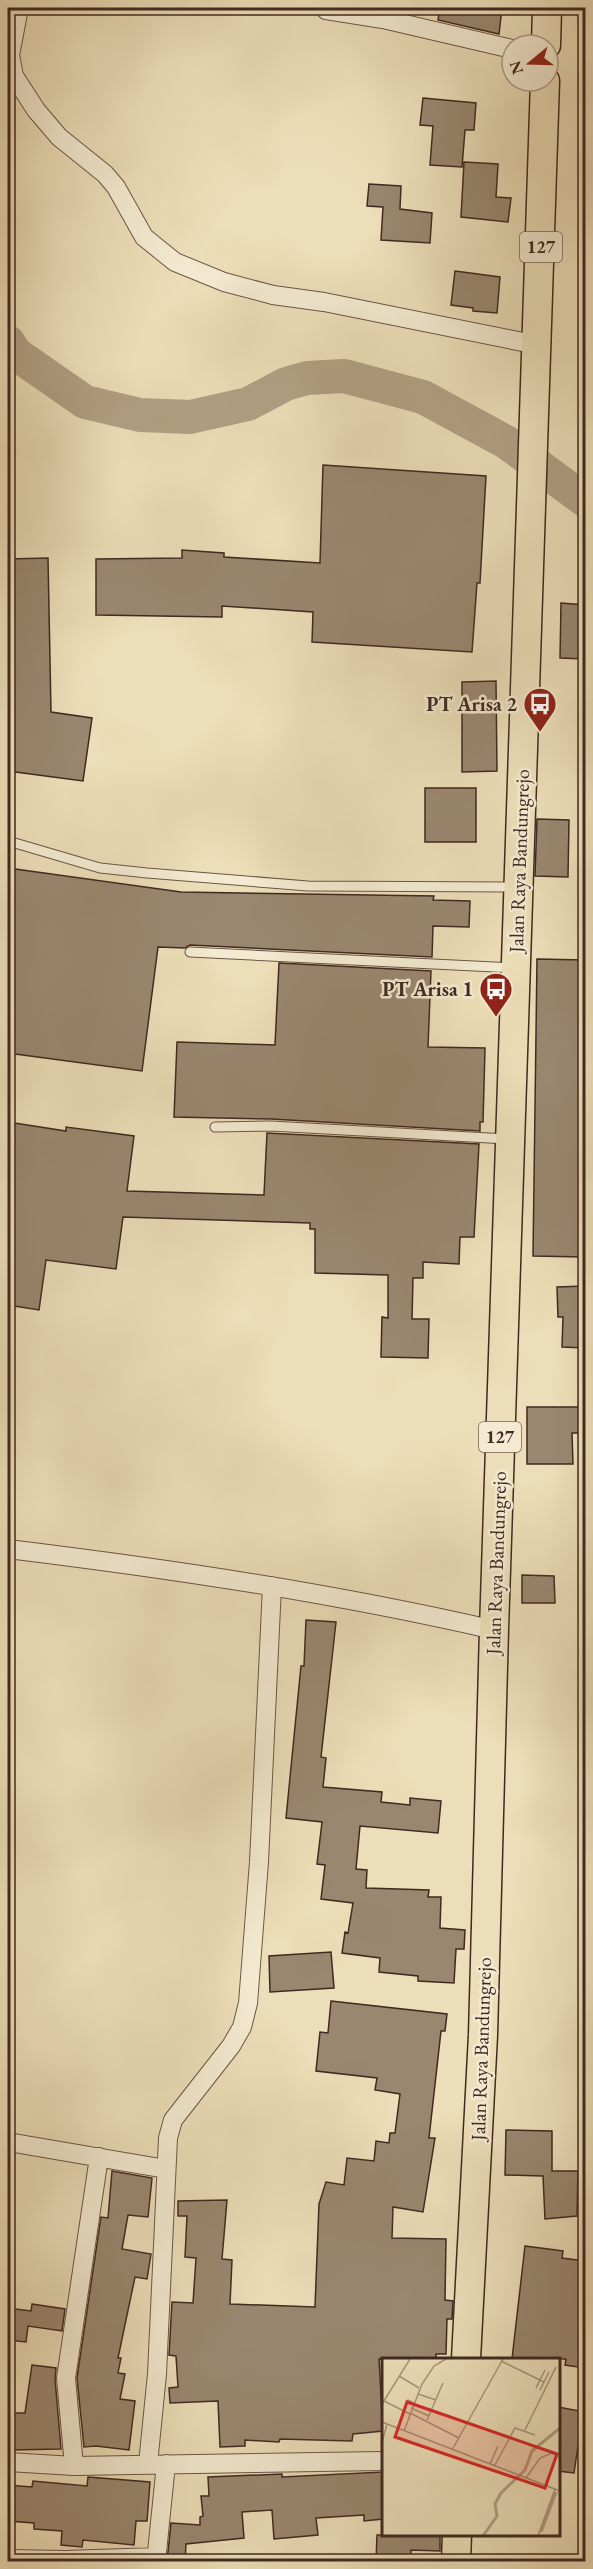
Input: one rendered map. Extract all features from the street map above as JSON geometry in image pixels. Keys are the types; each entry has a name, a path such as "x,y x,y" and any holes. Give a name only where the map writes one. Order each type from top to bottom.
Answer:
{"main road":[{"path":"546,33 547,8"},
{"name":"127","path":"538,345 545,93"},
{"name":"Jalan Raya Bandungrejo","path":"466,2358 483,2023 509,1139 538,345"},
{"path":"456,2562 458,2536"}],"street":[{"path":"19,8 10,56 14,76 36,110 59,137 105,174 116,188 144,237 175,262 224,282 273,295 324,302 538,345"},
{"path":"326,10 383,19 500,46"},
{"path":"8,1550 170,1570 272,1586 398,1608 494,1630"},
{"path":"8,2559 156,2559 158,2352 168,2138 173,2120 231,2046 242,2027 248,2002 259,1862 272,1586"},
{"path":"8,2142 166,2169"},
{"path":"74,2466 66,2378 99,2157"},
{"path":"8,2462 74,2466 382,2460"}],"lane":[{"path":"8,841 100,868 159,874 308,886 518,887"},
{"path":"190,952 515,968"},
{"path":"215,1127 271,1126 355,1132 478,1135 509,1139"}],"building":[{"path":"440,8 502,8 499,34 438,20"},
{"path":"423,98 476,103 474,130 465,130 462,167 430,165 433,126 420,125"},
{"path":"464,162 498,164 496,197 511,198 508,222 461,217"},
{"path":"369,184 401,186 400,209 432,213 430,243 381,240 383,207 367,206"},
{"path":"455,271 500,277 497,313 473,311 473,308 451,305"},
{"path":"323,465 486,476 480,583 477,583 472,652 312,642 313,612 222,606 222,617 96,615 96,559 182,558 182,550 224,553 224,557 320,563"},
{"path":"48,558 51,712 92,718 83,781 8,771 8,706 10,707 8,559"},
{"path":"561,603 585,605 585,659 560,658"},
{"path":"496,681 497,771 462,772 462,682"},
{"path":"425,788 476,788 476,842 425,842"},
{"path":"537,819 569,820 568,877 535,876"},
{"path":"8,868 181,892 434,896 433,900 470,901 469,927 433,926 432,957 190,945 185,948 158,947 142,1071 8,1053"},
{"path":"537,959 585,960 585,1257 533,1256"},
{"path":"279,963 431,971 428,1047 485,1048 483,1122 480,1122 480,1131 271,1119 174,1117 177,1042 275,1045"},
{"path":"8,1122 66,1131 66,1127 134,1136 127,1191 264,1195 267,1133 479,1144 474,1237 460,1237 459,1264 423,1262 423,1278 413,1278 412,1319 429,1319 428,1358 381,1357 382,1317 388,1318 388,1275 315,1273 315,1229 310,1229 310,1223 123,1217 116,1269 46,1260 39,1310 8,1305"},
{"path":"585,1286 585,1348 562,1347 563,1317 558,1317 557,1287"},
{"path":"527,1407 585,1407 585,1433 572,1433 573,1464 527,1464"},
{"path":"522,1575 554,1576 555,1603 522,1603"},
{"path":"306,1620 336,1622 321,1757 326,1758 323,1787 382,1792 381,1802 410,1805 410,1798 441,1801 438,1833 360,1826 356,1869 367,1870 366,1888 429,1890 428,1897 441,1897 440,1928 465,1930 464,1949 456,1949 454,1983 418,1981 418,1976 379,1972 380,1958 342,1953 353,1903 321,1899 325,1865 317,1864 322,1822 286,1818 301,1666 304,1666"},
{"path":"331,1952 334,1988 270,1992 269,1956"},
{"path":"331,2001 447,2014 445,2031 441,2031 429,2138 435,2138 423,2212 393,2207 392,2238 446,2239 445,2300 453,2301 452,2319 447,2319 446,2354 436,2354 436,2358 379,2359 382,2431 353,2434 352,2441 245,2440 245,2446 220,2447 218,2401 170,2403 169,2388 178,2387 176,2356 169,2355 172,2302 193,2303 196,2258 185,2257 187,2216 178,2216 178,2201 227,2200 222,2259 232,2260 230,2304 315,2307 319,2204 326,2182 344,2185 347,2158 374,2161 376,2141 389,2143 390,2133 395,2133 400,2094 375,2090 377,2078 316,2071 320,2032 328,2033"},
{"path":"506,2130 552,2131 552,2171 578,2171 577,2216 545,2219 543,2176 505,2175"},
{"path":"112,2171 152,2178 148,2217 128,2215 122,2249 151,2254 147,2279 135,2277 118,2358 121,2358 118,2373 125,2374 120,2399 135,2401 129,2450 84,2447 77,2378 101,2217 108,2218"},
{"path":"525,2246 563,2251 562,2258 585,2261 585,2368 565,2365 566,2359 560,2358 512,2358"},
{"path":"32,2304 65,2309 62,2331 28,2326 26,2342 8,2340 8,2308 31,2311"},
{"path":"32,2365 56,2368 61,2449 8,2450 8,2413 25,2413"},
{"path":"560,2407 585,2412 585,2447 578,2446 574,2473 560,2471"},
{"path":"382,2472 382,2519 364,2521 364,2515 316,2518 318,2535 274,2539 272,2510 242,2512 244,2538 186,2544 185,2562 167,2562 171,2523 200,2525 200,2517 203,2516 201,2496 209,2496 208,2477 282,2474 282,2477"},
{"path":"88,2477 150,2482 147,2521 136,2521 134,2545 83,2540 82,2547 61,2545 62,2531 34,2529 34,2523 8,2521 8,2485 32,2487 33,2481 87,2486"},
{"path":"377,2535 440,2536 440,2551 411,2550 411,2562 376,2562"}],"waterway":[{"path":"8,342 16,354 85,402 140,415 190,417 248,404 286,384 307,378 344,376 423,397 506,442 586,501"}],"place":[{"name":"PT Arisa 2","path":"540,733"},
{"name":"PT Arisa 1","path":"496,1018"}]}
